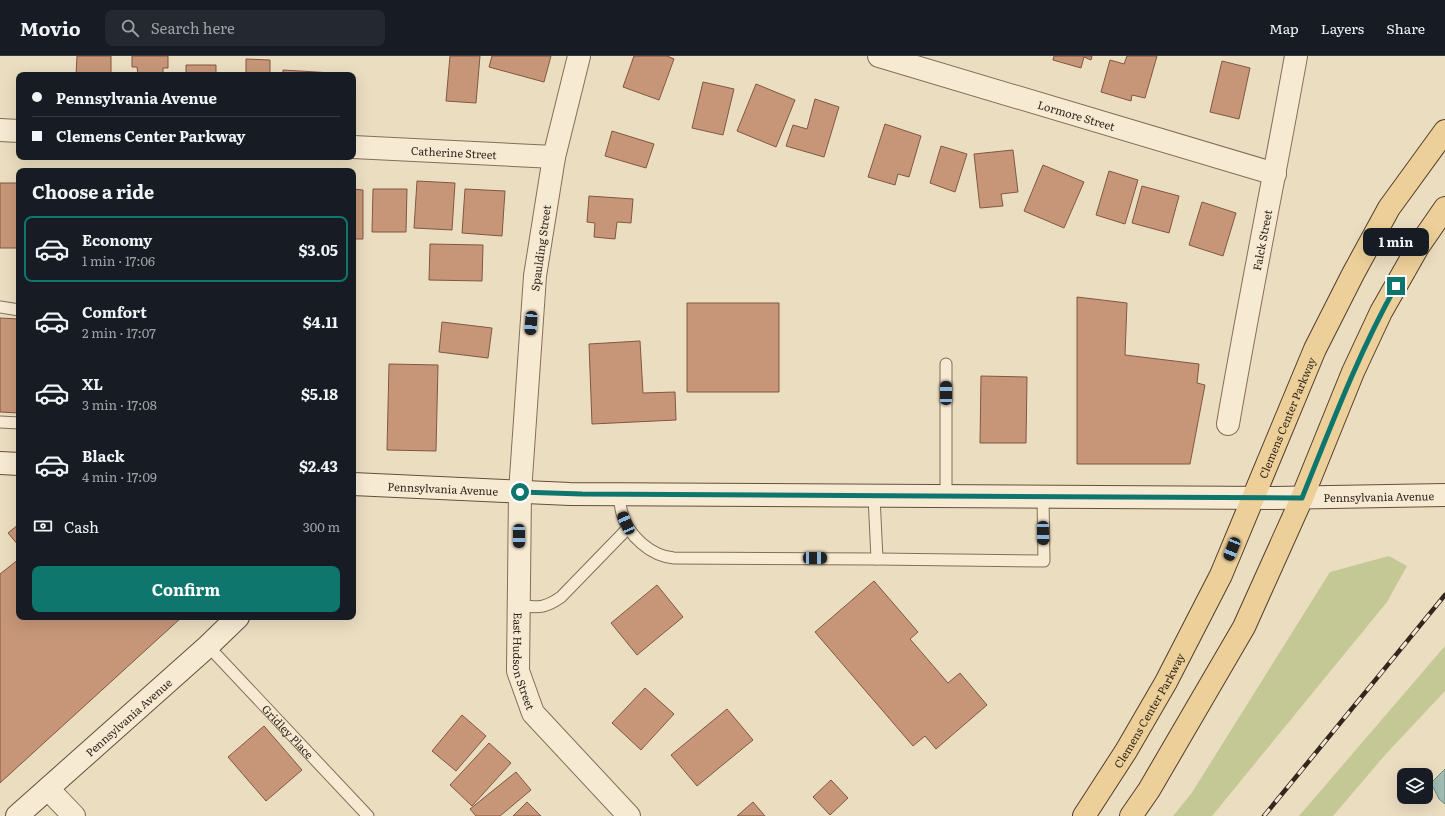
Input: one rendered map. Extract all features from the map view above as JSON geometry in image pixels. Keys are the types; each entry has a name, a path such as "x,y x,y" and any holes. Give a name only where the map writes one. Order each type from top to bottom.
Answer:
{"main road":[{"name":"Clemens Center Parkway","path":"1084,816 1126,751 1166,682 1221,575 1315,349 1353,274 1389,208 1445,131"},
{"path":"1131,816 1149,790 1244,627 1302,498 1353,372 1381,312 1418,247 1445,208"}],"street":[{"name":"Spaulding Street","path":"520,492 535,276 554,157 579,56"},
{"name":"Lormore Street","path":"879,56 1275,174"},
{"name":"Falck Street","path":"1228,424 1296,56"},
{"path":"0,130 16,131"},
{"name":"Catherine Street","path":"356,147 554,157"},
{"path":"0,463 16,464"},
{"name":"Pennsylvania Avenue","path":"356,484 520,492 619,494 1252,498 1445,495"},
{"name":"East Hudson Street","path":"520,492 518,671 533,713 629,816"},
{"name":"Pennsylvania Avenue","path":"17,816 208,646 235,620"},
{"path":"48,789 74,816"}],"lane":[{"path":"0,307 16,310"},
{"path":"946,364 946,496"},
{"path":"0,422 16,423"},
{"path":"619,494 622,513 628,528 645,545 665,557 1044,561 1043,497"},
{"path":"874,496 877,559"},
{"path":"519,606 538,607 550,605 571,587 628,528"},
{"name":"Gridley Place","path":"208,646 368,816"}],"green space":[{"path":"1389,556 1407,566 1387,602 1212,816 1173,816 1191,794 1330,572"},
{"path":"1445,646 1445,691 1385,755 1333,816 1299,816"}],"water":[{"path":"1445,769 1445,804 1439,799 1433,787 1433,781"}],"building":[{"path":"77,56 111,56 111,72 76,72"},
{"path":"132,56 168,56 168,68 163,68 163,72 138,72 137,67 132,67"},
{"path":"450,56 480,56 476,103 446,101"},
{"path":"492,56 551,56 544,82 489,67"},
{"path":"634,56 667,56 674,59 659,100 623,87"},
{"path":"1054,56 1092,56 1091,60 1084,57 1081,68 1053,60"},
{"path":"1127,56 1157,56 1145,98 1132,95 1131,101 1101,92 1110,60 1124,64"},
{"path":"246,59 270,60 270,72 246,72"},
{"path":"1222,61 1250,68 1239,119 1210,112"},
{"path":"186,65 216,65 216,72 186,72"},
{"path":"283,70 316,72 283,72"},
{"path":"703,82 734,89 723,135 692,128"},
{"path":"756,84 795,100 776,147 737,131"},
{"path":"815,99 839,107 824,157 786,146 793,125 807,129"},
{"path":"885,124 921,136 909,177 898,174 895,185 868,177"},
{"path":"612,131 654,144 646,168 605,156"},
{"path":"941,146 967,154 955,192 930,183"},
{"path":"1013,150 1018,192 1001,194 1003,206 980,208 974,154"},
{"path":"1043,165 1084,182 1064,228 1024,211"},
{"path":"1109,171 1138,180 1125,224 1096,215"},
{"path":"417,181 455,183 452,230 414,228"},
{"path":"0,183 16,183 16,248 0,248"},
{"path":"1142,186 1179,196 1169,233 1132,223"},
{"path":"356,189 363,190 363,239 356,239"},
{"path":"373,189 407,189 406,232 372,232"},
{"path":"465,189 505,191 502,236 462,233"},
{"path":"589,196 633,199 631,223 617,222 615,239 594,237 595,223 587,222"},
{"path":"1202,202 1236,213 1223,256 1189,245"},
{"path":"430,244 483,245 482,281 429,280"},
{"path":"1077,297 1127,303 1125,355 1199,364 1197,383 1205,385 1190,464 1077,464"},
{"path":"687,303 779,303 779,392 687,392"},
{"path":"0,318 16,319 16,413 0,412"},
{"path":"442,322 492,328 488,358 439,352"},
{"path":"640,341 643,393 675,392 676,420 592,424 589,344"},
{"path":"389,364 438,365 436,451 387,450"},
{"path":"981,376 1027,377 1026,443 980,443"},
{"path":"16,526 16,542 8,533"},
{"path":"16,561 16,620 179,620 0,783 0,574"},
{"path":"874,581 918,632 910,639 948,683 960,673 987,705 936,749 925,736 913,746 815,632"},
{"path":"657,585 683,617 637,655 611,623"},
{"path":"645,688 674,714 641,750 612,723"},
{"path":"727,709 753,740 697,786 671,755"},
{"path":"462,715 486,736 456,771 432,751"},
{"path":"264,726 302,770 266,801 228,757"},
{"path":"489,743 511,763 472,806 450,785"},
{"path":"516,772 531,790 500,816 476,816 470,809"},
{"path":"831,780 848,798 830,815 813,797"},
{"path":"527,802 541,816 513,816"},
{"path":"753,802 765,816 737,816"}],"railway":[{"path":"1264,816 1445,595"}],"route":[{"path":"520,492 582,494 1302,498 1353,372 1381,312 1396,286"}]}
